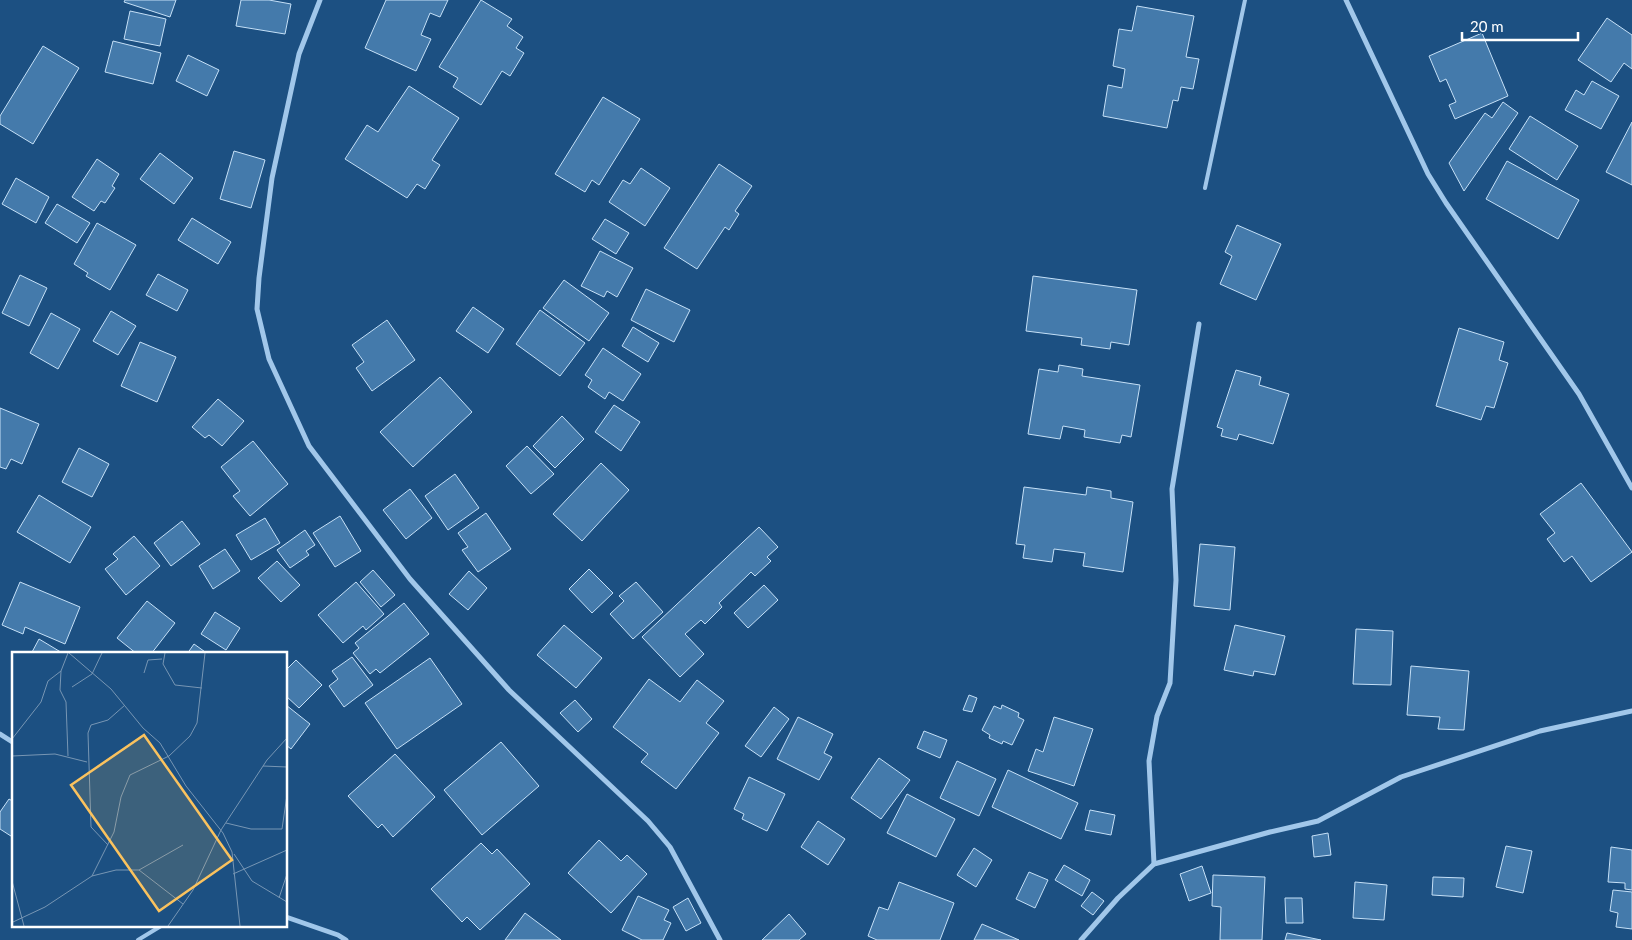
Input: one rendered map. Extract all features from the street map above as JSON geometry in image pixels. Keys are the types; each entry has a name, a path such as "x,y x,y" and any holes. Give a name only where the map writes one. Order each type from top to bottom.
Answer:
{"street":[{"path":"320,0 299,54 272,178 259,278 257,309 269,359 309,446 410,579 509,690 648,820 670,847 720,940"},
{"path":"1346,0 1428,174 1446,203 1579,394 1632,488"},
{"path":"1154,864 1149,761 1157,716 1170,683 1176,580 1172,489 1200,324"},
{"path":"1081,940 1118,898 1154,864 1270,832 1318,821 1401,777 1540,731 1632,711"},
{"path":"0,734 12,743"},
{"path":"288,919 338,935 346,940"}],"lane":[{"path":"1205,188 1244,0"},
{"path":"138,940 158,928"}],"building":[{"path":"125,0 176,0 170,17 124,2"},
{"path":"241,0 269,0 291,4 285,34 236,26"},
{"path":"386,0 448,0 440,17 430,13 421,35 431,39 416,71 365,48"},
{"path":"481,0 512,19 507,26 523,37 516,48 524,53 510,76 502,71 481,105 453,87 458,78 439,67"},
{"path":"1137,6 1194,16 1186,57 1199,59 1193,89 1181,87 1178,101 1173,100 1167,128 1103,116 1108,85 1122,88 1125,69 1113,66 1119,29 1132,31"},
{"path":"130,11 166,19 160,46 124,39"},
{"path":"1607,18 1632,35 1632,69 1624,63 1611,82 1578,60"},
{"path":"1482,33 1508,96 1455,119 1449,105 1456,102 1446,79 1440,82 1429,56"},
{"path":"113,41 161,53 153,84 105,72"},
{"path":"43,46 79,68 33,144 0,124 0,116"},
{"path":"188,55 219,70 207,96 176,81"},
{"path":"1592,81 1619,96 1601,129 1565,110 1576,90 1584,95"},
{"path":"409,86 459,118 432,160 440,165 425,189 417,184 407,198 345,159 367,125 378,132"},
{"path":"603,97 640,119 599,185 592,180 585,192 555,174"},
{"path":"1503,102 1518,113 1464,191 1449,163 1485,113 1492,118"},
{"path":"1530,116 1578,146 1557,180 1509,149"},
{"path":"1632,122 1632,185 1606,172"},
{"path":"234,151 265,160 251,208 220,199"},
{"path":"160,153 193,178 174,204 140,179"},
{"path":"97,159 119,174 112,186 115,188 105,203 101,201 94,211 72,197"},
{"path":"1507,161 1579,200 1558,239 1486,199"},
{"path":"719,164 752,186 735,211 739,214 729,230 725,227 697,269 664,248"},
{"path":"641,168 670,188 645,226 609,202 623,180 630,184"},
{"path":"16,178 49,197 36,223 2,204"},
{"path":"57,204 90,223 77,243 45,223"},
{"path":"192,218 231,242 218,264 178,240"},
{"path":"605,219 629,233 616,254 592,239"},
{"path":"97,223 136,245 110,290 86,276 88,273 74,264"},
{"path":"1237,225 1281,244 1256,300 1220,284 1232,256 1225,252"},
{"path":"600,251 633,268 617,297 607,291 604,297 581,286"},
{"path":"158,274 188,290 177,311 146,295"},
{"path":"20,275 47,288 29,326 2,313"},
{"path":"1033,276 1137,290 1129,345 1111,342 1110,349 1081,345 1082,338 1026,331"},
{"path":"564,280 609,313 589,341 543,308"},
{"path":"646,289 690,310 674,342 631,320"},
{"path":"473,307 504,329 488,353 456,331"},
{"path":"540,310 585,343 560,376 516,344"},
{"path":"111,311 136,326 118,355 93,341"},
{"path":"51,313 80,329 58,369 30,353"},
{"path":"387,320 415,360 372,391 356,368 364,362 352,345"},
{"path":"633,327 659,343 648,362 622,346"},
{"path":"1459,328 1504,342 1499,360 1508,363 1494,408 1486,406 1481,420 1436,406"},
{"path":"140,342 176,357 157,402 121,386"},
{"path":"603,348 641,374 623,401 609,392 605,399 588,387 592,380 585,375"},
{"path":"1059,365 1083,369 1082,376 1140,385 1131,437 1122,435 1120,443 1084,437 1085,430 1063,426 1060,439 1028,434 1039,369 1058,372"},
{"path":"1236,370 1261,377 1259,385 1289,394 1273,444 1239,434 1237,440 1221,436 1223,429 1217,427"},
{"path":"440,377 472,412 413,467 380,432"},
{"path":"218,399 244,421 222,446 209,435 205,438 192,427"},
{"path":"614,405 640,422 621,451 595,432"},
{"path":"0,408 39,424 22,464 11,459 6,469 0,467"},
{"path":"562,416 584,439 555,468 533,446"},
{"path":"253,441 288,484 250,516 233,496 240,491 221,467"},
{"path":"527,446 554,474 531,494 506,466"},
{"path":"79,448 109,464 92,497 62,482"},
{"path":"601,463 629,490 582,541 553,514"},
{"path":"455,474 479,508 448,530 425,496"},
{"path":"1581,483 1632,552 1591,582 1572,556 1564,562 1547,539 1555,533 1540,514"},
{"path":"1024,487 1086,495 1087,487 1111,491 1111,498 1133,502 1123,572 1083,566 1085,553 1054,549 1052,562 1023,558 1025,545 1016,544"},
{"path":"410,489 432,518 406,539 383,510"},
{"path":"39,495 91,527 70,563 17,532"},
{"path":"486,513 511,549 478,572 462,550 468,547 458,533"},
{"path":"340,516 361,551 335,567 313,533"},
{"path":"265,518 280,543 251,560 236,535"},
{"path":"182,521 200,544 171,566 154,543"},
{"path":"759,527 778,547 767,557 771,561 755,576 751,572 719,603 722,607 705,624 701,620 685,634 704,654 680,677 642,637"},
{"path":"305,530 315,545 306,551 309,555 290,568 277,550"},
{"path":"134,536 160,566 126,595 105,569 118,559 113,554"},
{"path":"1200,544 1235,547 1230,610 1194,606"},
{"path":"225,549 240,571 213,589 199,566"},
{"path":"277,561 300,585 281,602 258,578"},
{"path":"589,569 613,593 592,613 569,589"},
{"path":"373,570 395,595 381,607 360,582"},
{"path":"469,571 487,588 468,610 449,594"},
{"path":"20,582 80,607 65,644 25,627 23,634 2,625"},
{"path":"356,582 384,614 366,630 363,626 343,643 318,615"},
{"path":"636,582 663,612 633,639 610,614 624,601 619,596"},
{"path":"764,585 778,600 748,628 734,613"},
{"path":"147,601 175,623 153,652 134,652 117,638"},
{"path":"404,603 429,634 380,673 376,669 370,674 353,653 359,648 355,643"},
{"path":"215,612 240,628 226,650 201,634"},
{"path":"564,625 602,658 576,688 537,655"},
{"path":"1235,625 1285,636 1275,675 1254,671 1253,676 1224,670"},
{"path":"1356,629 1393,631 1391,685 1353,684"},
{"path":"39,639 61,652 32,652"},
{"path":"194,644 205,652 188,652"},
{"path":"352,657 373,685 344,707 329,686 338,679 332,671"},
{"path":"430,658 462,704 397,749 365,703"},
{"path":"296,660 322,685 299,708 288,698 288,668"},
{"path":"1411,666 1469,671 1464,730 1438,729 1440,717 1407,715"},
{"path":"649,679 680,702 697,680 724,701 706,723 719,733 676,789 641,762 648,754 613,727"},
{"path":"969,695 977,698 972,712 963,710"},
{"path":"575,700 592,719 578,732 560,713"},
{"path":"1002,705 1019,713 1018,717 1024,720 1012,745 1003,741 1002,744 989,738 990,735 982,730 994,706 1001,709"},
{"path":"288,707 310,724 291,749 288,747"},
{"path":"774,707 789,719 761,757 745,746"},
{"path":"798,717 833,734 824,753 832,757 819,780 777,759"},
{"path":"1054,717 1093,729 1074,786 1028,771 1036,749 1043,752"},
{"path":"924,731 947,740 940,758 917,748"},
{"path":"501,742 539,786 482,835 444,790"},
{"path":"395,754 435,797 393,837 382,824 378,828 348,796"},
{"path":"879,758 910,780 881,819 851,798"},
{"path":"957,761 996,779 979,816 940,798"},
{"path":"1008,770 1078,803 1061,839 992,807"},
{"path":"749,777 785,794 767,831 742,819 744,814 734,809"},
{"path":"907,794 955,819 936,857 887,833"},
{"path":"9,799 12,801 12,837 0,829 0,812"},
{"path":"1090,810 1115,815 1111,835 1085,830"},
{"path":"818,821 845,839 828,865 801,847"},
{"path":"1328,833 1331,855 1314,857 1312,836"},
{"path":"599,840 621,861 627,855 647,874 611,913 568,873"},
{"path":"481,843 492,854 497,849 530,884 480,930 467,917 462,922 431,889"},
{"path":"1506,846 1532,851 1523,893 1496,887"},
{"path":"1611,847 1632,850 1632,890 1625,889 1625,883 1608,882"},
{"path":"974,848 992,860 976,887 957,875"},
{"path":"1064,865 1090,880 1082,896 1055,880"},
{"path":"1202,866 1211,893 1189,901 1180,874"},
{"path":"1029,872 1048,880 1035,908 1016,899"},
{"path":"1213,875 1265,877 1262,940 1220,940 1221,907 1212,906"},
{"path":"1433,877 1464,878 1463,897 1432,895"},
{"path":"899,882 954,903 940,940 877,940 868,936 879,907 888,910"},
{"path":"1355,882 1387,885 1384,920 1353,918"},
{"path":"1613,890 1632,892 1632,929 1616,927 1618,913 1610,911"},
{"path":"1092,892 1104,901 1093,915 1081,906"},
{"path":"638,896 669,910 664,920 671,923 663,940 642,940 622,930"},
{"path":"688,898 701,923 686,931 673,907"},
{"path":"1285,898 1302,898 1303,923 1286,923"},
{"path":"525,913 561,940 505,940"},
{"path":"789,914 806,934 799,940 762,940"},
{"path":"982,924 1019,940 974,940"},
{"path":"1287,933 1321,940 1285,940"}]}
